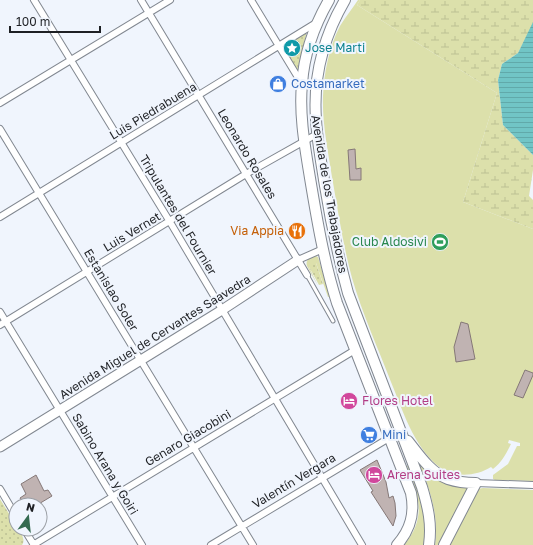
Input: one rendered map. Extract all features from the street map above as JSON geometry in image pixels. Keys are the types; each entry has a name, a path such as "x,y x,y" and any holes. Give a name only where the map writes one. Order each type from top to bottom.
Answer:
{"main road":[{"name":"Avenida de los Trabajadores","path":"329,0 318,22 308,52 302,84 304,140 323,249 331,283 355,350 412,497 412,517 408,529 397,545"},
{"name":"Avenida de los Trabajadores","path":"345,0 327,36 319,64 315,92 317,134 339,261 348,293 427,503 431,526 429,545"},
{"path":"401,432 423,460 442,476 456,481 476,483 444,545"}],"street":[{"name":"Tripulantes del Fournier","path":"34,0 170,222 362,545"},
{"name":"Leonardo Rosales","path":"141,0 307,276"},
{"path":"0,103 170,0"},
{"path":"251,0 302,84"},
{"name":"Luis Piedrabuena","path":"0,217 318,22"},
{"name":"Estanislao Soler","path":"0,129 253,545"},
{"name":"Luis Vernet","path":"0,325 246,174 317,134"},
{"name":"Avenida Miguel de Cervantes Saavedra","path":"0,447 222,310 298,260 323,249"},
{"name":"Sabino Arana y Goiri","path":"0,312 142,545"},
{"name":"Genaro Giacobini","path":"33,545 355,350"},
{"name":"Valentín Vergara","path":"211,545 389,438"},
{"path":"476,483 533,486"},
{"path":"0,489 8,502"}],"lane":[{"name":"Leonardo Rosales","path":"307,276 333,321"}],"green space":[{"name":"Club Aldosivi","path":"358,0 360,0 357,5 497,93 463,202 533,229 533,481 499,480 499,482 493,479 493,475 508,464 517,446 520,446 520,443 509,440 508,443 511,444 499,464 493,469 491,467 478,473 464,475 450,473 438,466 429,458 415,438 405,416 360,304 349,266 341,228 323,116 324,87 330,51 340,26"},
{"path":"360,0 533,0 533,24 518,53 502,64 498,80 503,125 533,155 533,170 529,196 533,200 533,229 463,202 497,93 357,5"},
{"path":"306,31 306,35 297,72 283,46"},
{"path":"316,256 318,257 330,297 328,297 316,263 309,267 318,286 307,266 307,260"},
{"path":"314,262 316,263 323,284 319,285 309,267 310,264"},
{"path":"419,462 472,487 442,545 435,545 435,513 427,483"},
{"path":"408,465 422,500 426,523 425,545 404,545 416,525 419,506 415,487 407,466"},
{"path":"477,489 533,490 533,545 446,545"},
{"path":"0,499 8,512 8,537 23,537 23,543 22,545 0,545"}],"water":[{"path":"533,22 533,155 503,125 498,80 502,64 518,53"}],"building":[{"path":"355,149 356,169 361,168 361,180 350,180 348,150"},
{"path":"461,322 468,324 475,359 456,362 454,347"},
{"path":"525,370 533,373 533,375 523,398 514,395"},
{"path":"377,460 386,482 389,498 393,496 395,503 396,516 393,526 371,492 373,491 360,470"},
{"path":"36,475 44,491 48,490 52,496 48,498 48,497 22,497 26,494 21,484"}],"place":[{"name":"Jose Marti","path":"292,48"},
{"name":"Costamarket","path":"278,84"},
{"name":"Via Appia","path":"297,231"},
{"name":"Club Aldosivi","path":"440,242"},
{"name":"Flores Hotel","path":"349,401"},
{"name":"Mini","path":"369,435"},
{"name":"Arena Suites","path":"374,475"}]}
